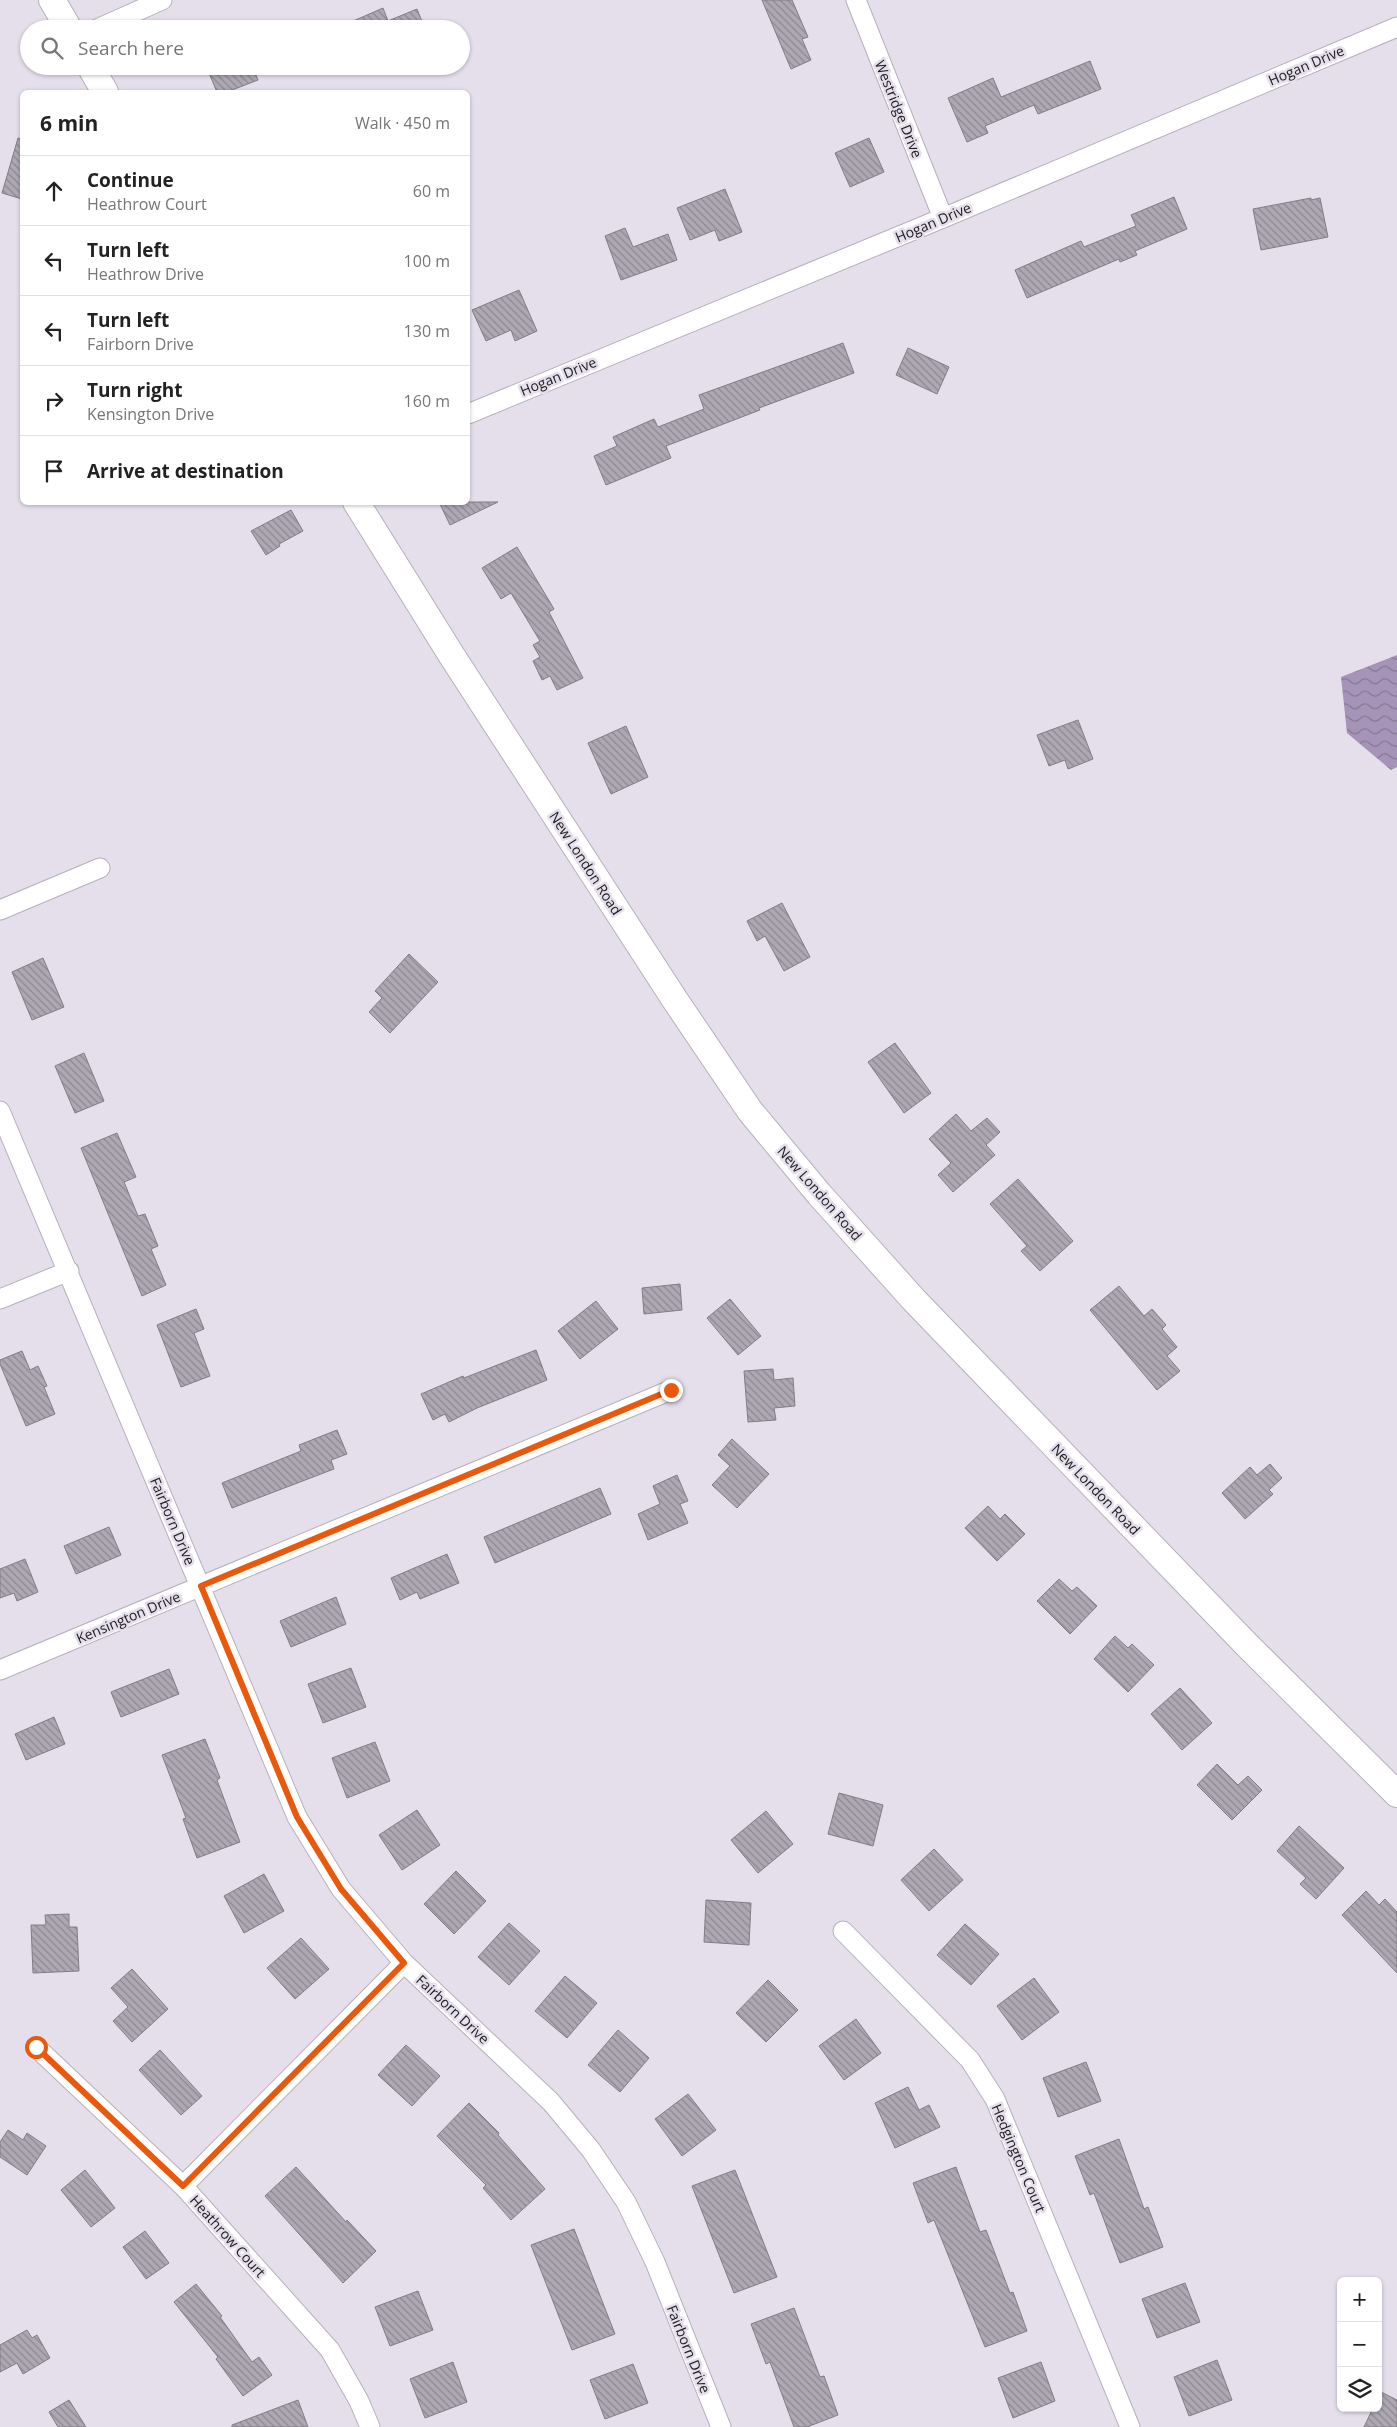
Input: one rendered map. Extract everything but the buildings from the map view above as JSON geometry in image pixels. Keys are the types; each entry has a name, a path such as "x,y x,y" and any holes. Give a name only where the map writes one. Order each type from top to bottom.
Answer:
{"street":[{"path":"52,0 64,20"},
{"path":"117,20 162,0"},
{"name":"Westridge Drive","path":"856,0 943,218"},
{"name":"Hogan Drive","path":"470,413 943,218 1397,27"},
{"path":"95,75 104,90"},
{"name":"New London Road","path":"358,505 452,656 675,1000 750,1111 820,1194 914,1300 1246,1644 1397,1794"},
{"path":"0,910 100,868"},
{"name":"Fairborn Drive","path":"0,1111 69,1271 297,1817 341,1889 404,1963 551,2102 591,2150 626,2202 654,2262 721,2427"},
{"path":"0,1299 69,1271"},
{"name":"Kensington Drive","path":"0,1670 671,1390"},
{"name":"Hedgington Court","path":"843,1931 970,2060 995,2099 1130,2427"},
{"path":"183,2186 404,1963"},
{"name":"Heathrow Court","path":"36,2047 183,2186 330,2350 359,2401 370,2427"}],"water":[{"path":"1397,655 1397,767 1391,770 1347,733 1341,677"}],"route":[{"path":"36,2047 183,2186 404,1963 341,1889 297,1817 201,1586 671,1390"}]}
